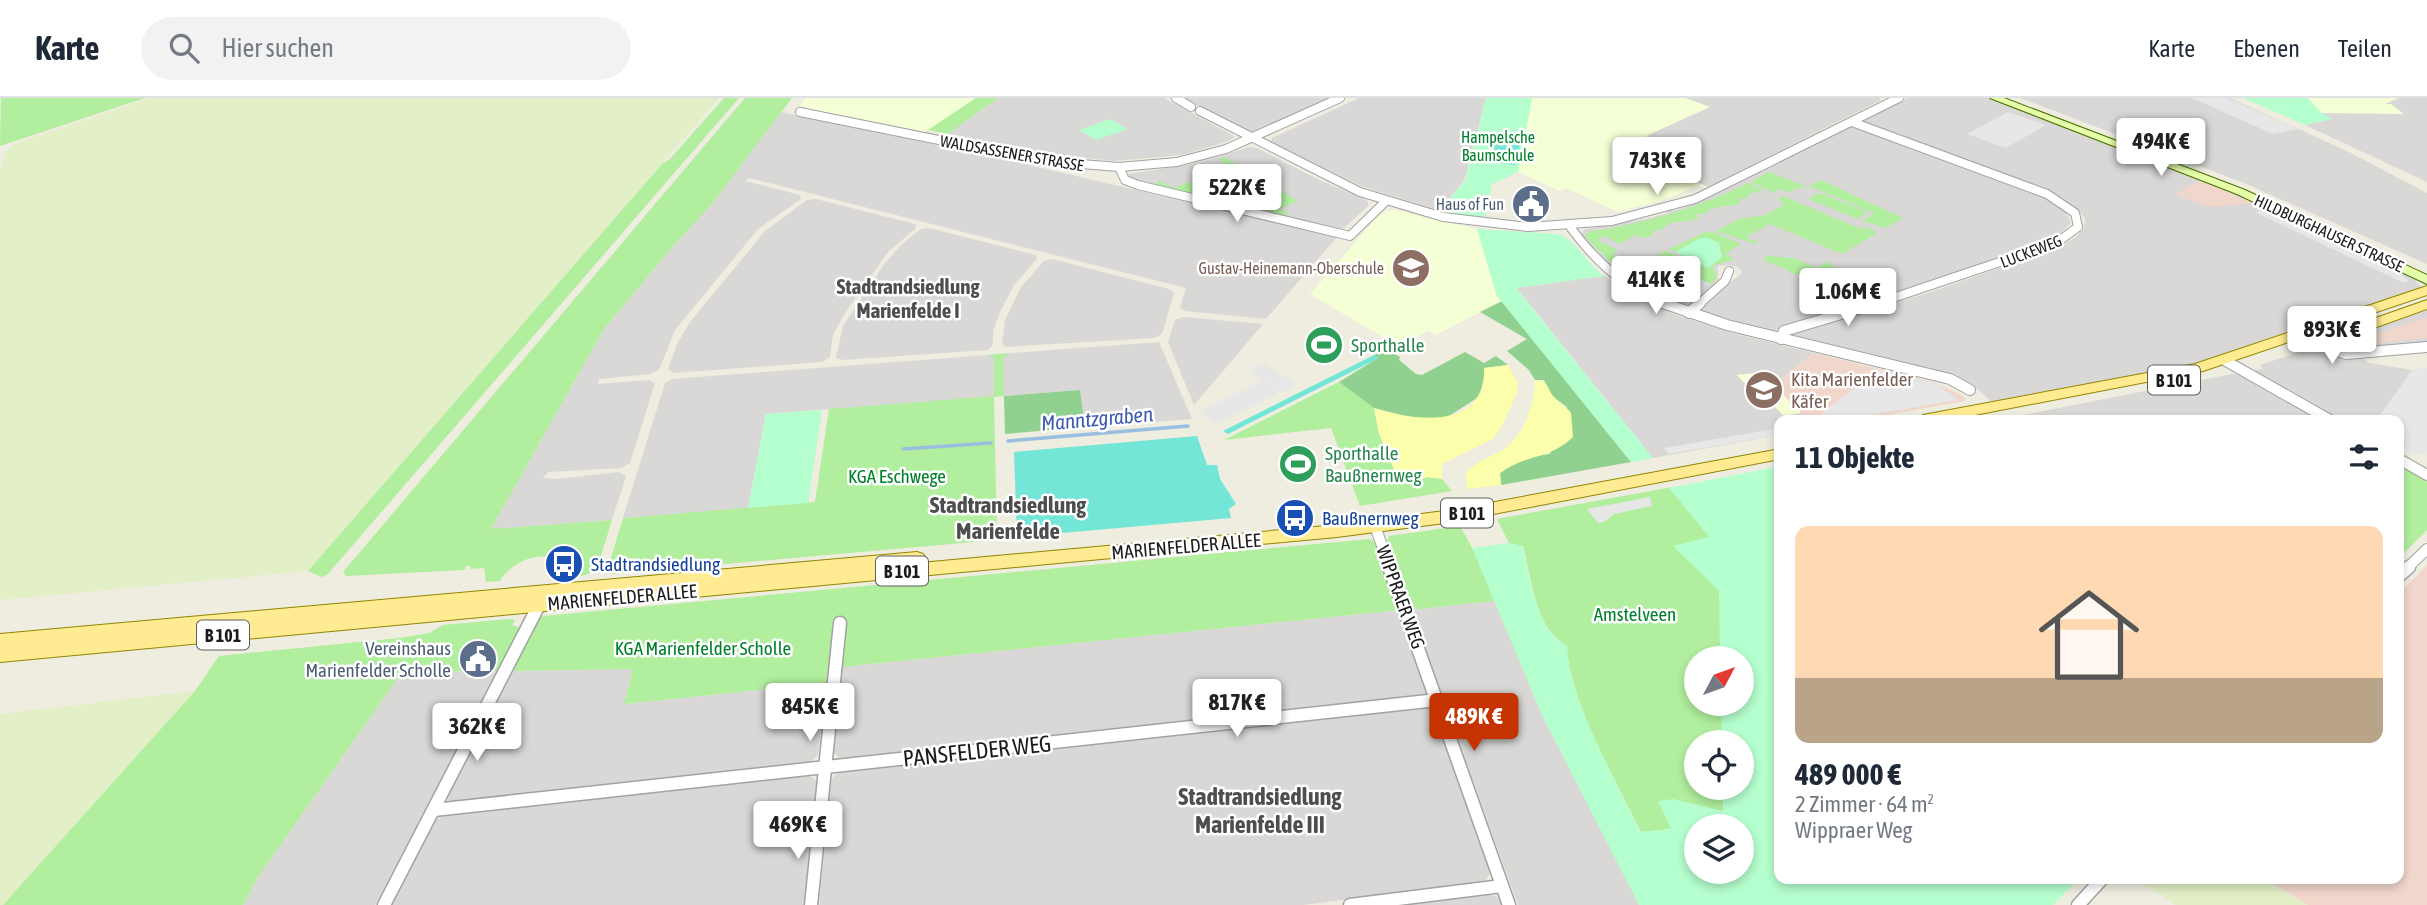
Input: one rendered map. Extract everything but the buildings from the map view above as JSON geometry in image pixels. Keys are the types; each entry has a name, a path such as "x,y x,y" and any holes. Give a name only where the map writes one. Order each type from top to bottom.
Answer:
{"main road":[{"name":"HILDBURGHAUSER STRASSE","path":"1995,98 2242,192 2427,280"},
{"name":"HILDBURGHAUSER STRASSE","path":"2008,98 2218,177 2427,271"},
{"name":"B 101","path":"2309,339 2427,290"},
{"name":"B 101","path":"1985,415 2232,364 2427,304"},
{"name":"B 101","path":"1951,415 2232,364"},
{"name":"MARIENFELDER ALLEE","path":"424,609 1298,524 1446,505 1774,446"},
{"name":"MARIENFELDER ALLEE","path":"424,609 539,605 1265,539 1375,526 1528,502 1774,455"},
{"name":"B 101","path":"0,640 424,609"},
{"name":"B 101","path":"0,655 424,609"}],"street":[{"path":"1176,98 1191,107"},
{"name":"WALDSASSENER STRASSE","path":"800,112 1043,161 1119,167 1187,160 1252,138 1340,98"},
{"path":"1200,111 1334,180 1386,201 1469,222 1516,228 1570,228 1633,219 1697,198 1894,99"},
{"name":"LUCKEWEG","path":"1781,339 1784,331 1915,292 2056,243 2078,227 2075,213 2047,194 1852,122"},
{"path":"1119,167 1125,180 1138,185 1350,236 1386,201"},
{"path":"1570,228 1590,254 1611,273 1642,293 1689,313 1781,339 1950,379 1969,390"},
{"path":"1689,313 1726,281 1730,271"},
{"path":"2309,339 2346,354 2427,347"},
{"path":"2232,364 2321,415"},
{"path":"2404,462 2427,475"},
{"name":"WIPPRAER WEG","path":"1375,526 1509,905"},
{"path":"2404,571 2427,549"},
{"path":"384,905 539,605"},
{"path":"811,905 840,623"},
{"name":"PANSFELDER WEG","path":"434,810 1437,700"},
{"path":"2078,905 2097,884"},
{"path":"1349,905 1502,886"}],"shaded area":[{"path":"151,98 719,98 308,571 0,600 0,170 6,151 15,144"},
{"path":"806,98 976,98 923,134 811,112 811,109 800,106"},
{"path":"998,98 1164,98 1234,136 1223,143 1182,155 1114,161 1062,156 948,134"},
{"path":"1182,98 1333,98 1252,133"},
{"path":"1359,98 1486,98 1465,179 1440,211 1361,186 1271,142 1272,138"},
{"path":"1532,98 1685,98 1710,107 1648,135 1644,140 1656,165 1708,187 1698,186 1663,200 1618,212 1566,188 1560,191 1518,172"},
{"path":"1685,98 1881,100 1708,187 1655,165 1644,140 1648,135 1709,107"},
{"path":"1907,98 1990,98 2221,186 2413,276 2421,288 2211,360 1993,403 1975,387 1959,379 1793,337 1791,333 1796,330 1922,295 2057,248 2076,237 2084,228 2085,218 2077,209 2049,191 1864,123 1864,120"},
{"path":"2020,98 2230,98 2347,151 2427,193 2427,264 2244,183"},
{"path":"2192,98 2227,98 2298,129 2273,134"},
{"path":"2308,98 2427,98 2427,182 2305,125 2331,119 2321,113"},
{"path":"2308,98 2399,98 2385,104 2391,104 2404,114 2321,113"},
{"path":"781,112 977,153 1337,237 1266,319 1185,311 1180,307 1186,288 749,178 745,181 800,195 801,199 758,229 675,330 659,370 650,374 599,379 598,384 648,380 655,383 630,463 621,468 548,472 543,478 619,472 626,476 612,520 491,529 604,329 712,204"},
{"path":"2008,112 2046,125 2006,148 1967,134"},
{"path":"1853,126 2039,193 2064,208 2071,223 2056,237 2015,253 1884,299 1770,332 1700,310 1740,275 1742,272 1738,267 1718,266 1718,282 1691,305 1682,306 1627,280 1608,265 1581,234 1585,229 1645,219 1668,213 1666,210 1674,211 1695,203"},
{"path":"1249,147 1257,148 1317,179 1367,200 1369,205 1344,228 1336,229 1152,186 1134,180 1127,174 1199,163"},
{"path":"2201,180 2254,203 2208,207 2175,194"},
{"path":"816,199 915,224 916,228 888,252 845,313 833,335 830,357 822,362 674,373 668,369 677,344 690,322 765,231 807,200"},
{"path":"2266,209 2400,274 2409,281 2404,283 2255,212"},
{"name":"Gustav-Heinemann-Oberschule","path":"1394,210 1477,229 1497,296 1502,301 1436,335 1429,331 1398,346 1310,294 1371,224 1386,211"},
{"path":"929,228 1036,255 1037,259 1014,285 1000,312 993,331 993,345 987,350 842,360 836,358 843,326 885,263 903,243 921,229"},
{"path":"1052,259 1169,289 1174,293 1162,334 1154,338 1005,347 1002,344 1005,320 1021,287 1044,261"},
{"path":"1671,265 1709,283 1701,291 1683,282 1678,285 1655,273"},
{"path":"1604,276 1637,297 1674,314 1728,332 1814,353 1773,385 1802,415 1774,415 1774,436 1653,458 1516,287"},
{"path":"1502,301 1631,462 1501,485 1500,473 1506,469 1524,460 1550,454 1567,407 1552,396 1544,380 1535,380 1529,370 1507,351 1527,339 1480,312"},
{"path":"2427,310 2427,342 2343,351 2325,344"},
{"path":"1183,317 1263,324 1194,405 1168,342 1175,320"},
{"path":"2427,317 2427,338 2359,345 2353,342"},
{"path":"1159,342 1192,419 1085,427 1080,390 766,414 748,508 623,518 665,383 672,379"},
{"path":"2318,346 2341,358 2360,356 2369,363 2412,370 2380,415 2327,415 2261,377 2254,370 2263,369 2260,365"},
{"path":"1385,348 1400,357 1399,360 1416,374 1422,375 1465,352 1484,363 1496,356 1508,365 1484,368 1485,386 1477,398 1449,416 1433,419 1412,418 1374,408 1339,382 1378,358 1374,355"},
{"path":"1814,353 1932,382 1959,394 1965,401 1886,415 1802,415 1773,385"},
{"path":"1265,364 1297,385 1281,393 1273,390 1277,394 1215,424 1203,416 1205,414 1200,411 1260,382 1266,384 1250,372 1253,366"},
{"path":"2427,368 2427,453 2420,455 2404,449 2404,415 2380,415 2412,370"},
{"path":"1878,370 1937,384 1958,400 1870,415 1820,415"},
{"name":"Kita Marienfelder Käfer","path":"1756,373 1773,385 1801,413 1783,415 1766,398 1755,395 1737,375"},
{"path":"2232,374 2243,375 2315,415 2023,415"},
{"path":"1080,390 1085,427 1005,434 1004,396"},
{"path":"1774,429 1774,436 1668,454 1664,448"},
{"path":"1650,497 1652,506 1614,514 1604,522 1598,523 1587,509"},
{"path":"2427,565 2427,905 2308,905 2273,884 2404,884 2404,589"},
{"path":"1494,601 1543,717 1639,905 1518,905 1411,610"},
{"path":"1400,610 1427,693 1425,695 842,760 833,752 841,667"},
{"path":"633,669 625,704 827,683 818,755 808,764 452,803 445,796 511,671"},
{"path":"498,671 375,905 243,905 258,877 402,672"},
{"path":"195,691 3,905 0,905 0,714"},
{"path":"1428,707 1434,710 1491,871 1487,879 1479,883 1303,905 819,905 831,779 841,770"},
{"path":"808,774 817,781 805,905 390,905 432,822 447,813"},
{"path":"2144,884 2273,884 2308,905 2176,905"},
{"path":"1487,894 1498,897 1504,905 1398,905"}],"green space":[{"path":"1,98 145,98 0,146"},
{"path":"724,98 739,98 327,575 322,577 308,571 662,164 670,159"},
{"path":"745,98 792,98 712,204 604,329 491,529 612,520 599,562 594,563 589,574 581,576 572,569 569,561 562,564 554,559 537,557 519,563 500,581 486,582 484,568 470,569 471,566 466,566 464,570 346,576 343,572"},
{"path":"976,98 998,98 948,134 928,130"},
{"name":"Hampelsche Baumschule","path":"1486,98 1532,98 1518,172 1492,184 1485,219 1440,211 1466,179"},
{"path":"2243,98 2308,98 2321,113 2332,119 2305,125"},
{"path":"1110,119 1128,129 1096,140 1079,130"},
{"path":"1496,142 1520,145 1515,165 1490,162"},
{"path":"1224,157 1256,175 1240,182 1230,176 1227,178 1236,183 1212,192 1207,190 1193,195 1153,185 1160,181 1174,188 1194,180 1207,179 1210,174 1229,166 1218,159"},
{"path":"1769,172 1812,189 1800,187 1790,192 1778,189 1775,193 1750,182"},
{"path":"1262,179 1298,201 1282,208 1247,185"},
{"path":"1821,180 1903,218 1886,228 1862,221 1874,213 1809,186"},
{"path":"1748,183 1763,190 1747,195 1750,198 1739,199 1740,204 1697,214 1698,219 1672,223 1662,230 1654,230 1654,235 1650,237 1636,235 1619,244 1605,236 1597,240 1616,249 1613,255 1631,262 1615,267 1585,236 1588,232 1689,208"},
{"path":"1820,193 1868,212 1857,219 1808,199"},
{"path":"1214,195 1247,203 1256,195 1289,214 1282,217 1205,198"},
{"path":"1783,196 1861,229 1866,227 1877,233 1842,254 1770,224 1746,237 1759,243 1755,244 1716,231 1741,218 1763,216 1784,205 1778,199"},
{"path":"1477,229 1558,234 1571,242 1604,276 1516,288 1653,458 1631,462 1497,296"},
{"path":"1705,232 1713,232 1741,244 1725,254 1735,259 1713,266 1717,278 1711,284 1671,265 1661,270 1648,260 1666,251 1686,260 1676,262 1696,272 1702,268 1697,266 1700,264 1708,268 1722,257 1719,243 1700,238 1675,252 1669,249"},
{"path":"1700,238 1719,243 1722,257 1708,268 1675,252"},
{"path":"1768,256 1794,258 1817,268 1827,262 1842,272 1808,280 1762,259"},
{"path":"1842,272 1880,295 1846,305 1808,280"},
{"name":"KGA Eschwege","path":"1009,353 1003,358 1004,396 994,397 997,540 611,574 610,561 623,518 815,502 829,409 994,396 994,358 988,355"},
{"path":"1374,355 1379,358 1228,434 1223,431"},
{"path":"1339,382 1374,408 1379,433 1399,482 1402,484 1428,477 1442,479 1452,491 1360,506 1331,428 1224,440"},
{"path":"822,410 808,503 748,508 766,414"},
{"path":"1197,436 1207,465 1217,465 1220,479 1236,504 1229,509 1231,518 1017,537 1014,452"},
{"path":"1774,467 1774,884 2074,884 2053,905 1639,905 1543,717 1472,548 1509,543 1522,546 1541,616 1556,638 1567,646 1569,667 1584,715 1640,832 1671,829 1658,801 1673,799 1723,811 1723,800 1754,800 1754,730 1722,730 1721,716 1754,716 1754,646 1720,646 1719,591 1673,546 1709,537 1669,488"},
{"path":"2404,468 2427,481 2427,530 2404,553"},
{"name":"Amstelveen","path":"1673,487 1720,511 1748,646 1684,646 1684,716 1754,716 1754,675 1774,771 1774,884 1786,884 1799,896 1754,877 1754,814 1684,814 1684,827 1641,832 1585,715 1569,667 1567,646 1556,638 1541,616 1523,546 1509,543 1497,519"},
{"path":"1460,526 1639,905 1543,717 1494,601 1411,610 1387,541 1389,536"},
{"name":"KGA Marienfelder Scholle","path":"1370,539 1376,543 1400,610 841,667 845,619 833,621 827,683 624,704 633,669 511,671 536,620 543,616"},
{"path":"515,620 512,625 519,627 498,671 402,672 258,877 243,905 3,905 195,691 219,656 399,638 429,633 443,625"}],"sand":[{"path":"1508,365 1518,383 1517,393 1493,439 1442,464 1442,479 1428,477 1402,484 1379,433 1374,408 1427,418 1461,412 1473,403 1481,388 1484,368"},
{"path":"1535,380 1545,383 1556,399 1571,413 1573,437 1556,449 1519,462 1500,473 1501,485 1467,489 1466,473 1479,462 1504,449 1523,427 1533,399"}],"waterway":[{"name":"Manntzgraben","path":"1008,441 1188,426"},
{"name":"Manntzgraben","path":"903,449 991,443"}],"place":[{"name":"Haus of Fun","path":"1531,204"},
{"name":"Gustav-Heinemann-Oberschule","path":"1411,268"},
{"name":"Sporthalle","path":"1324,345"},
{"name":"Kita Marienfelder Käfer","path":"1764,390"},
{"name":"Sporthalle Baußnernweg","path":"1298,464"},
{"name":"Baußnernweg","path":"1295,518"},
{"name":"Stadtrandsiedlung","path":"564,564"},
{"name":"Vereinshaus Marienfelder Scholle","path":"478,659"}],"district":[{"name":"Stadtrandsiedlung Marienfelde I","path":"908,298"},
{"name":"Stadtrandsiedlung Marienfelde","path":"1008,518"},
{"name":"Stadtrandsiedlung Marienfelde III","path":"1260,810"}]}
